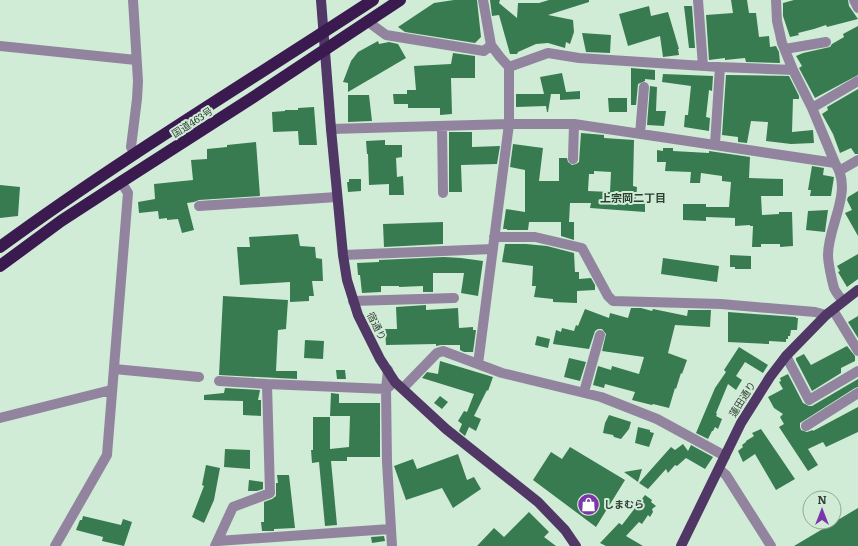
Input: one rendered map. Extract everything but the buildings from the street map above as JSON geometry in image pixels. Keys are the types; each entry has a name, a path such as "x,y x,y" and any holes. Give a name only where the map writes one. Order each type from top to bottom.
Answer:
{"highway":[{"name":"国道463号","path":"0,247 49,211 373,0"},
{"name":"国道463号","path":"0,266 61,221 400,0"}],"main road":[{"name":"宿通り","path":"321,0 324,50 343,255 347,280 358,315 368,336 388,370 399,385 446,429 538,502 565,530 576,546"},
{"name":"蓮田通り","path":"681,546 752,405 786,356 829,312 858,290"}],"street":[{"path":"134,0 138,81 131,147 136,154"},
{"path":"478,364 509,124 509,67 500,58 491,45 483,0"},
{"path":"698,0 704,66"},
{"path":"776,0 777,21 785,49 842,179 841,197 828,256 834,288 843,302"},
{"path":"854,0 858,8"},
{"path":"367,21 386,35 484,51 491,45"},
{"path":"785,49 826,42"},
{"path":"0,46 136,60"},
{"path":"509,67 548,53 579,58 793,70"},
{"path":"715,144 720,67"},
{"path":"812,108 858,80"},
{"path":"640,134 644,87"},
{"path":"331,129 509,124 574,124 715,144 837,167 858,160"},
{"path":"573,159 574,124"},
{"path":"442,126 443,193"},
{"path":"55,546 107,455 111,390 128,193 120,182"},
{"path":"199,206 337,197"},
{"path":"494,237 535,237 582,248 608,296 613,301 721,304 829,312 858,351"},
{"path":"343,255 493,249"},
{"path":"353,301 454,298"},
{"path":"584,392 600,335"},
{"path":"218,381 386,389 399,385 437,353 444,351 502,373 601,397 657,419 725,456"},
{"path":"786,356 809,400 858,371"},
{"path":"114,369 199,377"},
{"path":"388,370 386,389 390,529 392,546"},
{"path":"267,384 270,494 233,507 217,543 390,529"},
{"path":"0,418 111,390"},
{"path":"806,426 858,393"},
{"path":"720,469 726,475 771,546"}],"place":[{"name":"しまむら","path":"588,504"}],"district":[{"name":"上宗岡二丁目","path":"633,198"}]}
